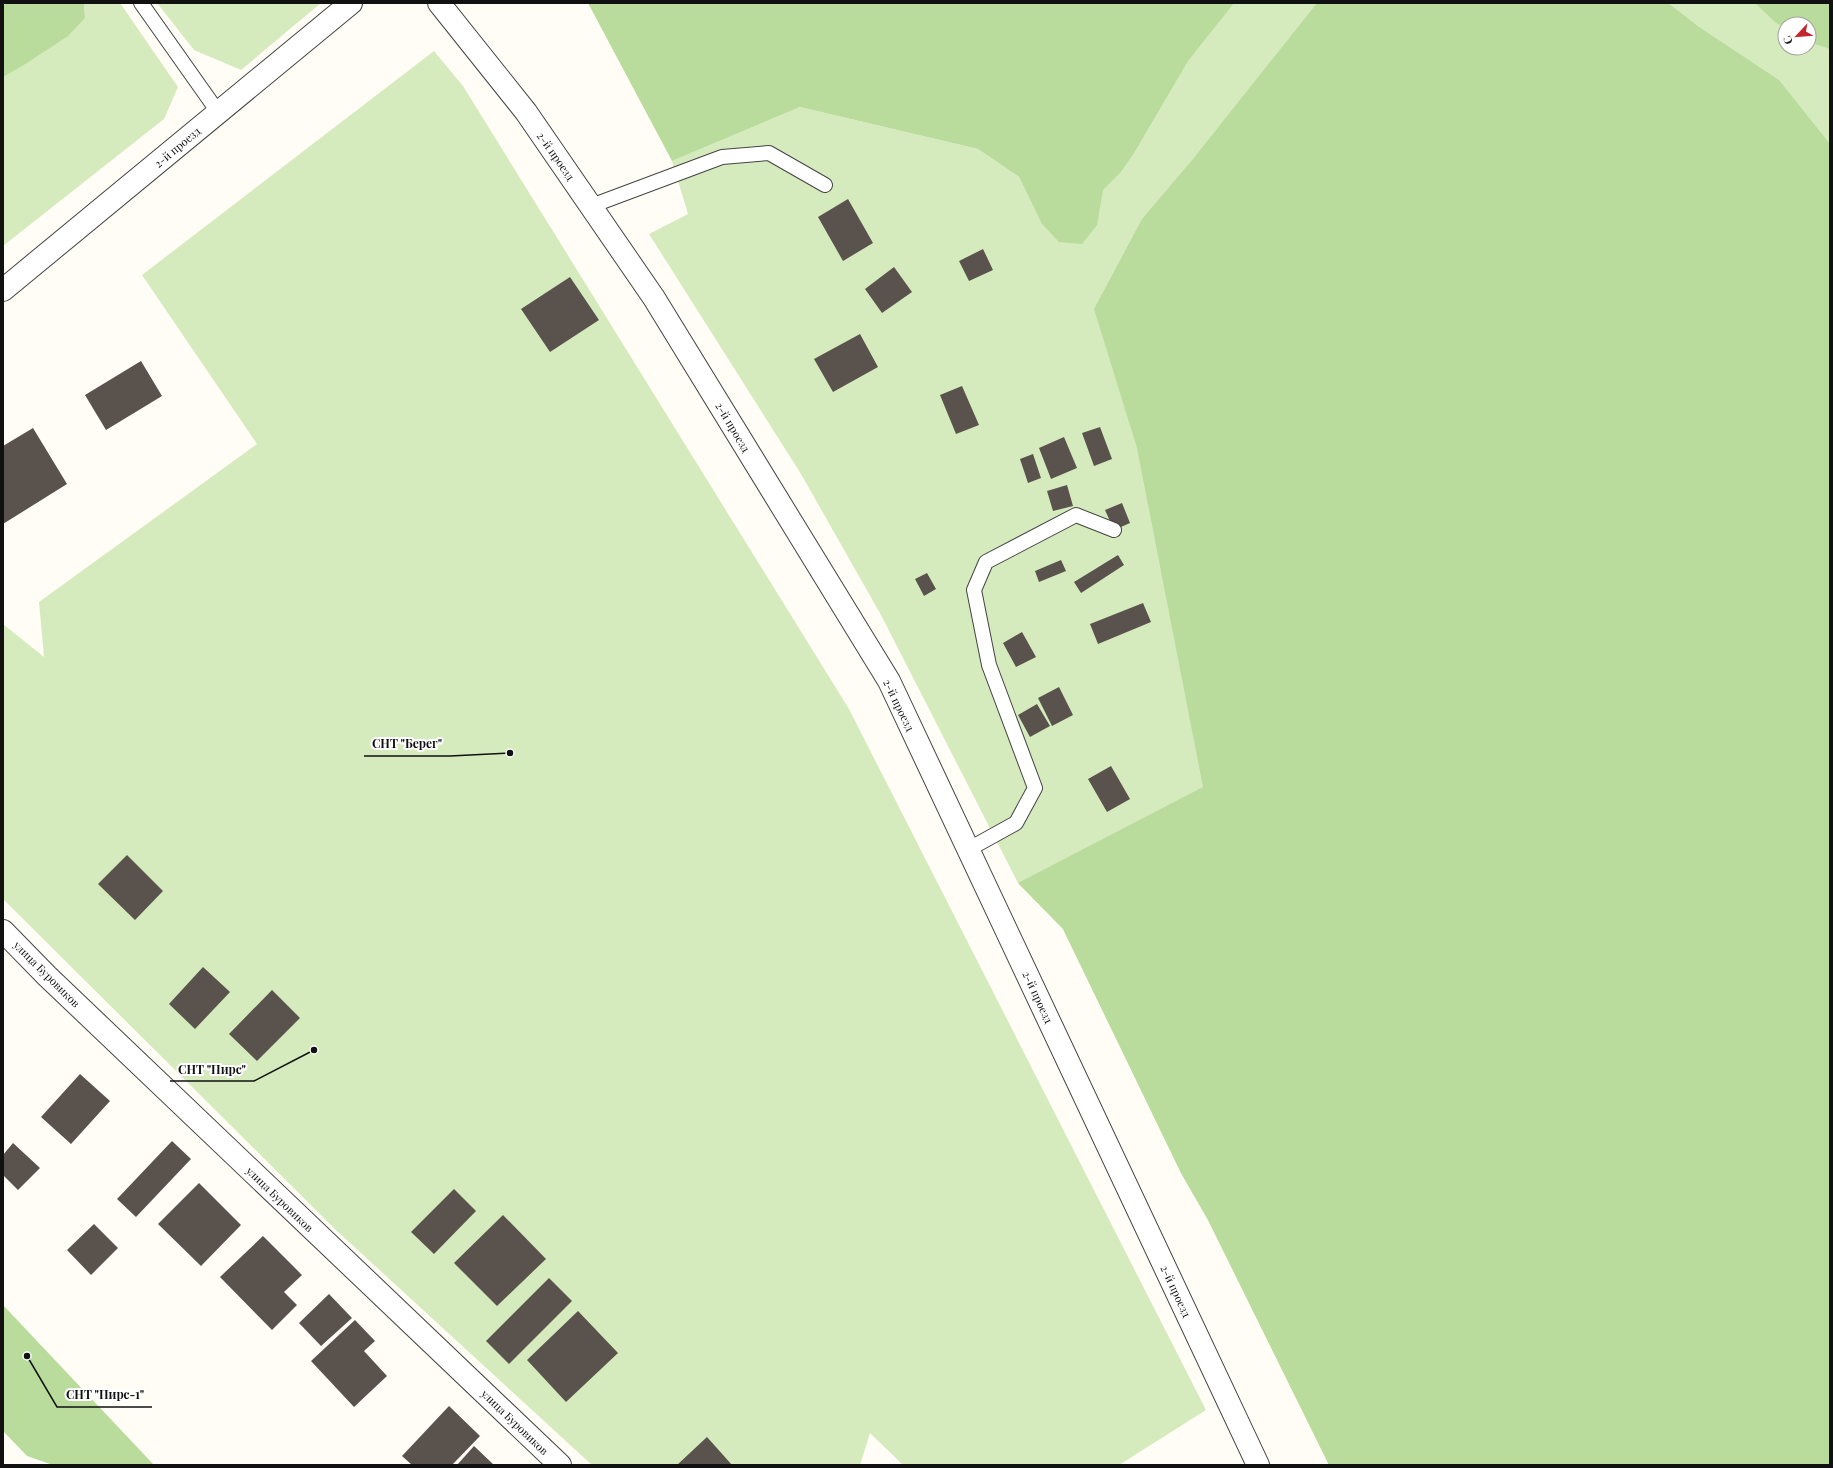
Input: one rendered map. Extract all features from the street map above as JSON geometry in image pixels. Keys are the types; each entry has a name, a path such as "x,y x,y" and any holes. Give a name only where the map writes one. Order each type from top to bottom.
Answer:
{"street":[{"name":"2-й проезд","path":"3,290 351,3"},
{"name":"2-й проезд","path":"439,3 526,112 654,298 889,681 1258,1465"},
{"name":"улица Буровиков","path":"3,931 47,976 560,1465"}],"lane":[{"path":"141,3 218,112"},
{"path":"591,206 722,157 769,153 825,185"},
{"path":"969,849 1016,823 1035,788 989,666 974,590 986,562 1076,515 1114,530"}],"green space":[{"path":"8,3 84,3 85,18 68,36 3,77 3,5"},
{"path":"84,3 120,3 178,87 164,119 3,246 3,77 85,18"},
{"path":"157,3 321,3 241,70 194,50"},
{"path":"588,3 1234,3 1188,61 1134,153 1120,173 1103,190 1097,225 1082,244 1059,242 1042,224 1019,177 978,149 800,107 672,161"},
{"path":"1098,3 1830,3 1830,1465 1329,1465 1208,1220 1181,1173 1063,929 1018,883 881,615 801,474 649,234 688,214 672,161 800,107 978,149 1019,177 1042,223"},
{"path":"1317,3 1668,3 1699,27 1779,80 1830,144 1830,1465 1329,1465 1208,1220 1181,1173 1063,929 1018,883 1203,787 1137,448 1094,309 1142,219 1193,159"},
{"path":"1755,3 1830,3 1830,49 1817,45 1817,16 1777,16 1777,23"},
{"path":"434,51 463,86 849,709 1206,1410 1119,1465 903,1465 870,1433 860,1465 592,1465 337,1231 3,899 3,624 44,657 39,602 257,444 142,275"},
{"path":"3,1305 154,1465 53,1465 27,1456 3,1431"}],"building":[{"path":"848,199 873,243 843,261 818,217"},
{"path":"983,249 993,270 969,281 959,261"},
{"path":"894,267 912,292 882,313 865,289"},
{"path":"570,277 599,320 550,352 521,309"},
{"path":"860,334 878,367 833,392 814,359"},
{"path":"141,361 162,396 106,430 85,395"},
{"path":"962,386 979,425 956,434 940,395"},
{"path":"1100,427 1112,459 1094,466 1082,433"},
{"path":"33,428 67,484 3,524 3,446"},
{"path":"1064,437 1077,468 1051,479 1039,448"},
{"path":"1033,454 1041,478 1028,483 1020,459"},
{"path":"1067,485 1073,506 1053,511 1047,491"},
{"path":"1122,503 1130,523 1114,530 1105,510"},
{"path":"1118,555 1124,565 1081,593 1074,582"},
{"path":"1061,560 1066,571 1039,582 1035,571"},
{"path":"927,573 936,589 924,596 915,579"},
{"path":"1143,603 1151,622 1098,644 1090,624"},
{"path":"1022,632 1036,657 1016,667 1003,643"},
{"path":"1059,687 1073,715 1052,726 1038,698"},
{"path":"1037,704 1050,726 1030,737 1018,715"},
{"path":"1111,766 1130,799 1107,812 1088,779"},
{"path":"127,855 163,891 135,920 98,884"},
{"path":"203,967 230,992 195,1029 169,1004"},
{"path":"272,990 300,1018 257,1061 229,1034"},
{"path":"80,1074 110,1101 71,1144 41,1117"},
{"path":"172,1141 191,1159 136,1217 117,1199"},
{"path":"13,1143 40,1168 18,1190 3,1175 3,1155"},
{"path":"199,1183 241,1225 201,1266 158,1224"},
{"path":"454,1189 476,1211 434,1254 411,1232"},
{"path":"503,1215 546,1259 497,1306 454,1263"},
{"path":"94,1224 118,1248 91,1275 67,1250"},
{"path":"263,1236 302,1275 284,1292 297,1305 272,1330 220,1277"},
{"path":"549,1278 572,1301 509,1364 486,1341"},
{"path":"329,1294 352,1318 321,1346 299,1323"},
{"path":"578,1311 618,1353 566,1402 527,1360"},
{"path":"355,1320 375,1341 364,1351 387,1376 354,1407 311,1361"},
{"path":"449,1406 480,1436 452,1465 412,1465 402,1456"},
{"path":"707,1437 732,1465 677,1465"},
{"path":"474,1446 494,1465 457,1465"}],"place":[{"name":"СНТ \"Берег\"","path":"510,753"},
{"name":"СНТ \"Пирс\"","path":"314,1050"},
{"name":"СНТ \"Пирс-1\"","path":"27,1356"}]}
